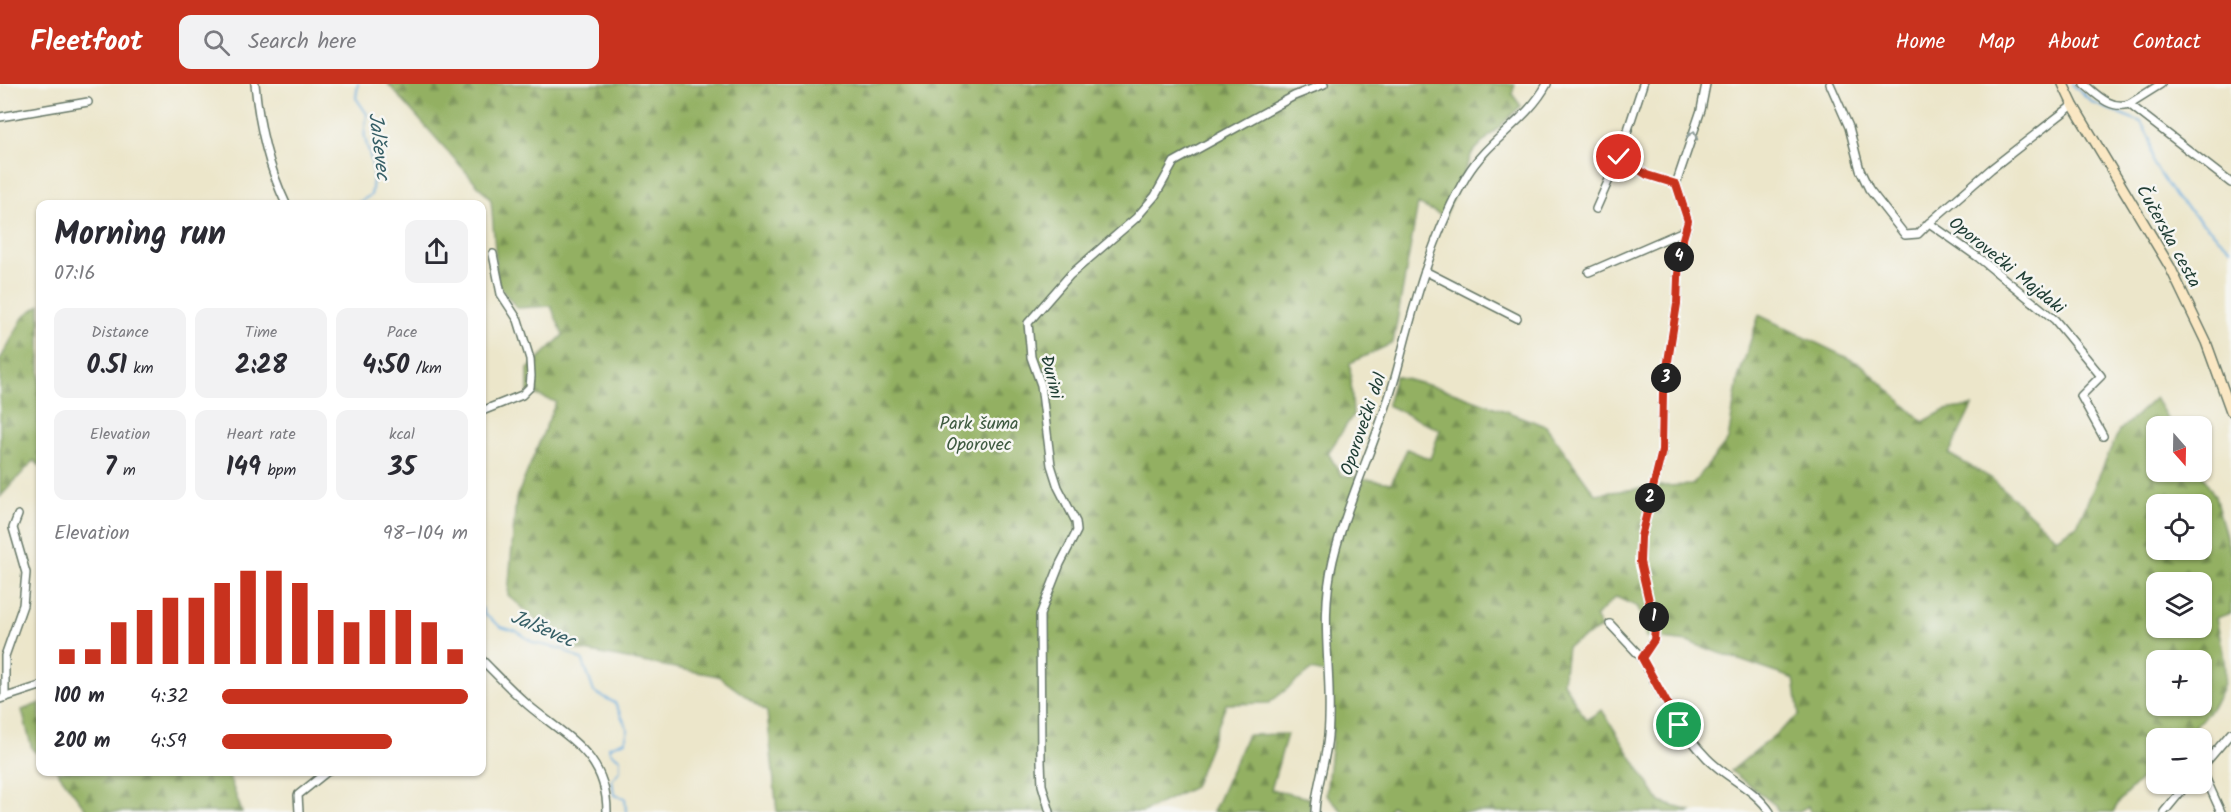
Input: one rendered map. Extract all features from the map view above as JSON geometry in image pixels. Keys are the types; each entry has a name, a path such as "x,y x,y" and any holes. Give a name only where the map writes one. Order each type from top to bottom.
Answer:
{"street":[{"path":"255,84 258,115 273,175 284,200"},
{"name":"Đurini","path":"1050,812 1042,785 1040,615 1060,564 1077,531 1076,522 1058,487 1051,465 1042,393 1031,357 1028,323 1071,275 1136,218 1155,196 1174,162 1294,96 1324,84"},
{"name":"Oporovečki dol","path":"1315,812 1328,736 1325,598 1334,558 1382,418 1425,271 1467,175 1494,142 1534,104 1547,84"},
{"path":"1596,209 1619,157 1643,84"},
{"path":"1642,658 1654,640 1655,627 1640,562 1641,537 1662,451 1663,393 1676,314 1679,253 1688,216 1676,184 1701,110 1706,84"},
{"name":"Oporovečki Majdaki","path":"1830,84 1849,127 1860,170 1869,189 1905,235 1918,234 1929,223 1979,258 2055,320 2102,376 2081,396 2103,436"},
{"name":"Čučerska cesta","path":"2063,84 2073,105 2170,267 2206,342 2231,411"},
{"path":"2084,84 2111,104 2123,106 2160,84"},
{"path":"0,117 88,102"},
{"path":"2129,104 2231,183"},
{"path":"1929,223 1991,169 2073,105"},
{"path":"1619,157 1647,175 1676,184"},
{"path":"1589,272 1686,231"},
{"path":"486,409 522,395 530,387 531,376 530,360 518,320 501,294 493,254"},
{"path":"1425,271 1517,318"},
{"path":"18,515 13,528 26,573 24,595 5,656 3,698 36,687"},
{"path":"1610,624 1642,658 1679,725 1709,760 1743,786 1770,812"},
{"path":"486,664 528,705 582,747 599,771 607,794 607,812"},
{"path":"2212,756 2231,733"},
{"path":"299,812 298,795 322,776"},
{"path":"2212,791 2221,812"},
{"path":"2164,812 2179,794"}],"green space":[{"name":"Park šuma Oporovec","path":"388,84 1515,84 1512,94 1521,106 1472,153 1445,217 1418,204 1393,343 1350,363 1353,415 1328,453 1341,475 1391,483 1407,449 1430,459 1440,430 1387,405 1395,376 1453,392 1546,426 1595,494 1692,485 1728,440 1738,379 1759,315 1862,365 1923,422 1945,410 1972,406 1949,454 1991,478 2056,538 2077,525 2119,431 2155,398 2166,416 2146,416 2146,482 2207,482 2215,496 2231,555 2231,613 2216,618 2224,659 2223,686 2212,707 2212,650 2146,650 2146,716 2204,716 2193,728 2146,728 2146,775 2121,799 2113,812 1810,812 1808,806 1799,812 1778,812 1775,805 1731,771 1799,715 1794,679 1688,642 1646,637 1638,607 1616,597 1595,617 1601,628 1567,647 1563,682 1586,720 1602,710 1660,802 1692,812 1408,812 1391,806 1388,812 1343,812 1326,795 1332,740 1330,674 1311,670 1269,703 1226,704 1194,787 1143,812 777,812 767,712 718,676 569,648 508,595 516,499 556,402 528,392 528,369 563,335 551,306 517,308 498,285 491,200"},
{"path":"36,308 36,462 34,460 0,497 0,360 24,316"},
{"path":"36,705 36,752 32,749 22,710"},
{"path":"1287,734 1271,790 1310,798 1310,812 1213,812 1247,735"},
{"path":"61,776 229,776 242,812 88,812"}],"waterway":[{"name":"Jalševec","path":"358,84 356,98 367,114 365,135 373,177 371,195 363,200"},
{"path":"2072,84 2093,103 2141,122 2150,139 2153,163 2175,197 2231,249"},
{"name":"Jalševec","path":"486,616 501,627 518,632 534,643 562,649 583,661 594,692 615,703 628,730 625,741 609,747 610,752 620,759 620,770 612,780 614,795 625,798 626,812"}],"route":[{"path":"1619,157 1647,175 1676,184 1688,216 1679,253 1674,336 1663,393 1662,451 1653,490 1644,515 1640,562 1655,627 1654,640 1642,658 1679,725"}]}
